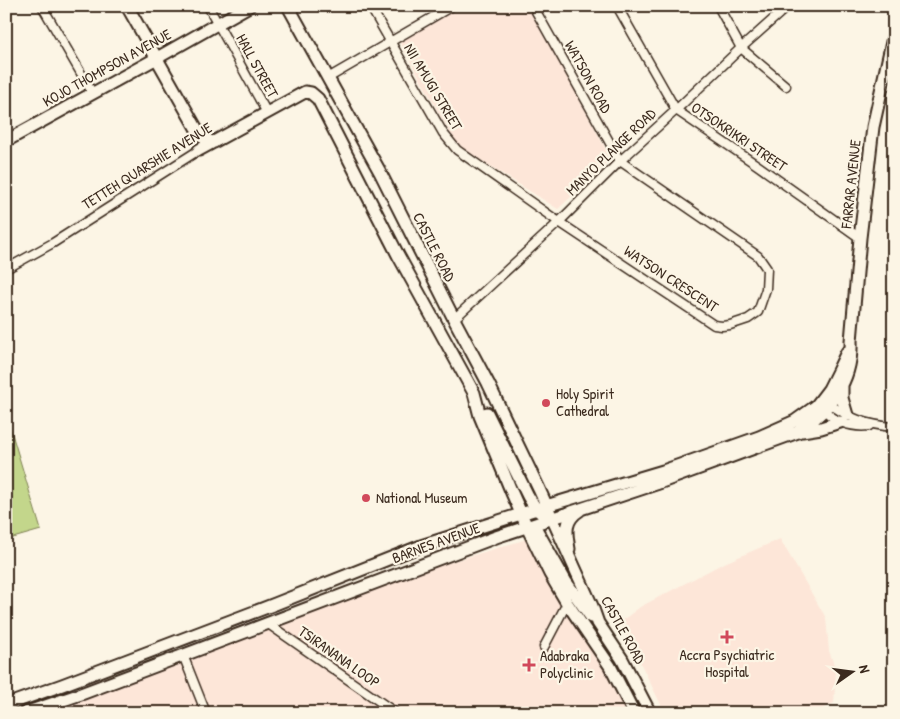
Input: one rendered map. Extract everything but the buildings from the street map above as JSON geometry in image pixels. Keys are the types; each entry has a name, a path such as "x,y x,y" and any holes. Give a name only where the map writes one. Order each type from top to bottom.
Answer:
{"main road":[{"name":"KOJO THOMPSON AVENUE","path":"6,141 249,6"},
{"name":"CASTLE ROAD","path":"288,6 380,172 454,320 488,383 539,489 541,509 551,519 592,606 598,623 622,659 650,713"},
{"path":"132,8 199,133 210,142 214,142"},
{"name":"FARRAR AVENUE","path":"842,384 849,367 860,238 873,127 894,33"},
{"name":"CASTLE ROAD","path":"305,92 311,93 318,99 398,255 474,393 480,416 512,493 521,514 531,525 542,558 557,588 610,666 634,713"},
{"name":"TETTEH QUARSHIE AVENUE","path":"199,150 305,92"},
{"path":"199,133 199,150"},
{"path":"361,182 380,172"},
{"name":"FARRAR AVENUE","path":"824,404 851,341"},
{"path":"798,432 820,428 844,419 842,384"},
{"name":"BARNES AVENUE","path":"6,705 275,604 404,552 663,471 759,437 795,421 824,404 842,384"},
{"path":"474,393 484,406 520,481 541,509 531,525 566,582 591,617 598,623"},
{"name":"BARNES AVENUE","path":"26,713 496,537 656,484 798,432 819,416 824,404"},
{"path":"539,489 552,498 572,498"},
{"path":"496,522 507,511 512,493"},
{"path":"571,560 567,526 572,516 582,508"},
{"path":"496,537 522,539 531,545 542,558"}],"street":[{"path":"42,6 93,94"},
{"name":"HALL STREET","path":"208,6 267,113"},
{"name":"NII AMUGI STREET","path":"370,6 443,133 457,150 559,222"},
{"name":"WATSON ROAD","path":"533,6 620,162"},
{"name":"OTSOKRIKRI STREET","path":"617,6 676,110 758,165 860,238"},
{"path":"718,6 741,48 786,86"},
{"name":"MANYO PLANGE ROAD","path":"454,320 741,48 788,6"},
{"path":"328,78 450,7"},
{"name":"TETTEH QUARSHIE AVENUE","path":"6,269 52,243 199,150"},
{"name":"WATSON CRESCENT","path":"559,222 714,325 730,325 748,319 758,312 766,289 767,269 758,256 620,162"},
{"path":"824,404 844,419 894,427"},
{"path":"544,647 567,603"},
{"name":"TSIRANANA LOOP","path":"267,623 396,713"},
{"path":"183,655 206,713"}],"shaded area":[{"path":"457,6 530,6 611,159 558,209 457,145 398,39"},
{"path":"527,539 562,602 602,661 629,713 35,713 313,609 428,569"},
{"name":"Accra Psychiatric Hospital","path":"780,539 826,618 829,651 836,670 834,703 814,713 665,713 619,623 640,607 720,565"}],"green space":[{"path":"6,414 41,530 6,540"}],"place":[{"name":"Holy Spirit Cathedral","path":"546,403"},
{"name":"National Museum","path":"366,498"},
{"name":"Accra Psychiatric Hospital","path":"727,637"},
{"name":"Adabraka Polyclinic","path":"529,665"}]}
